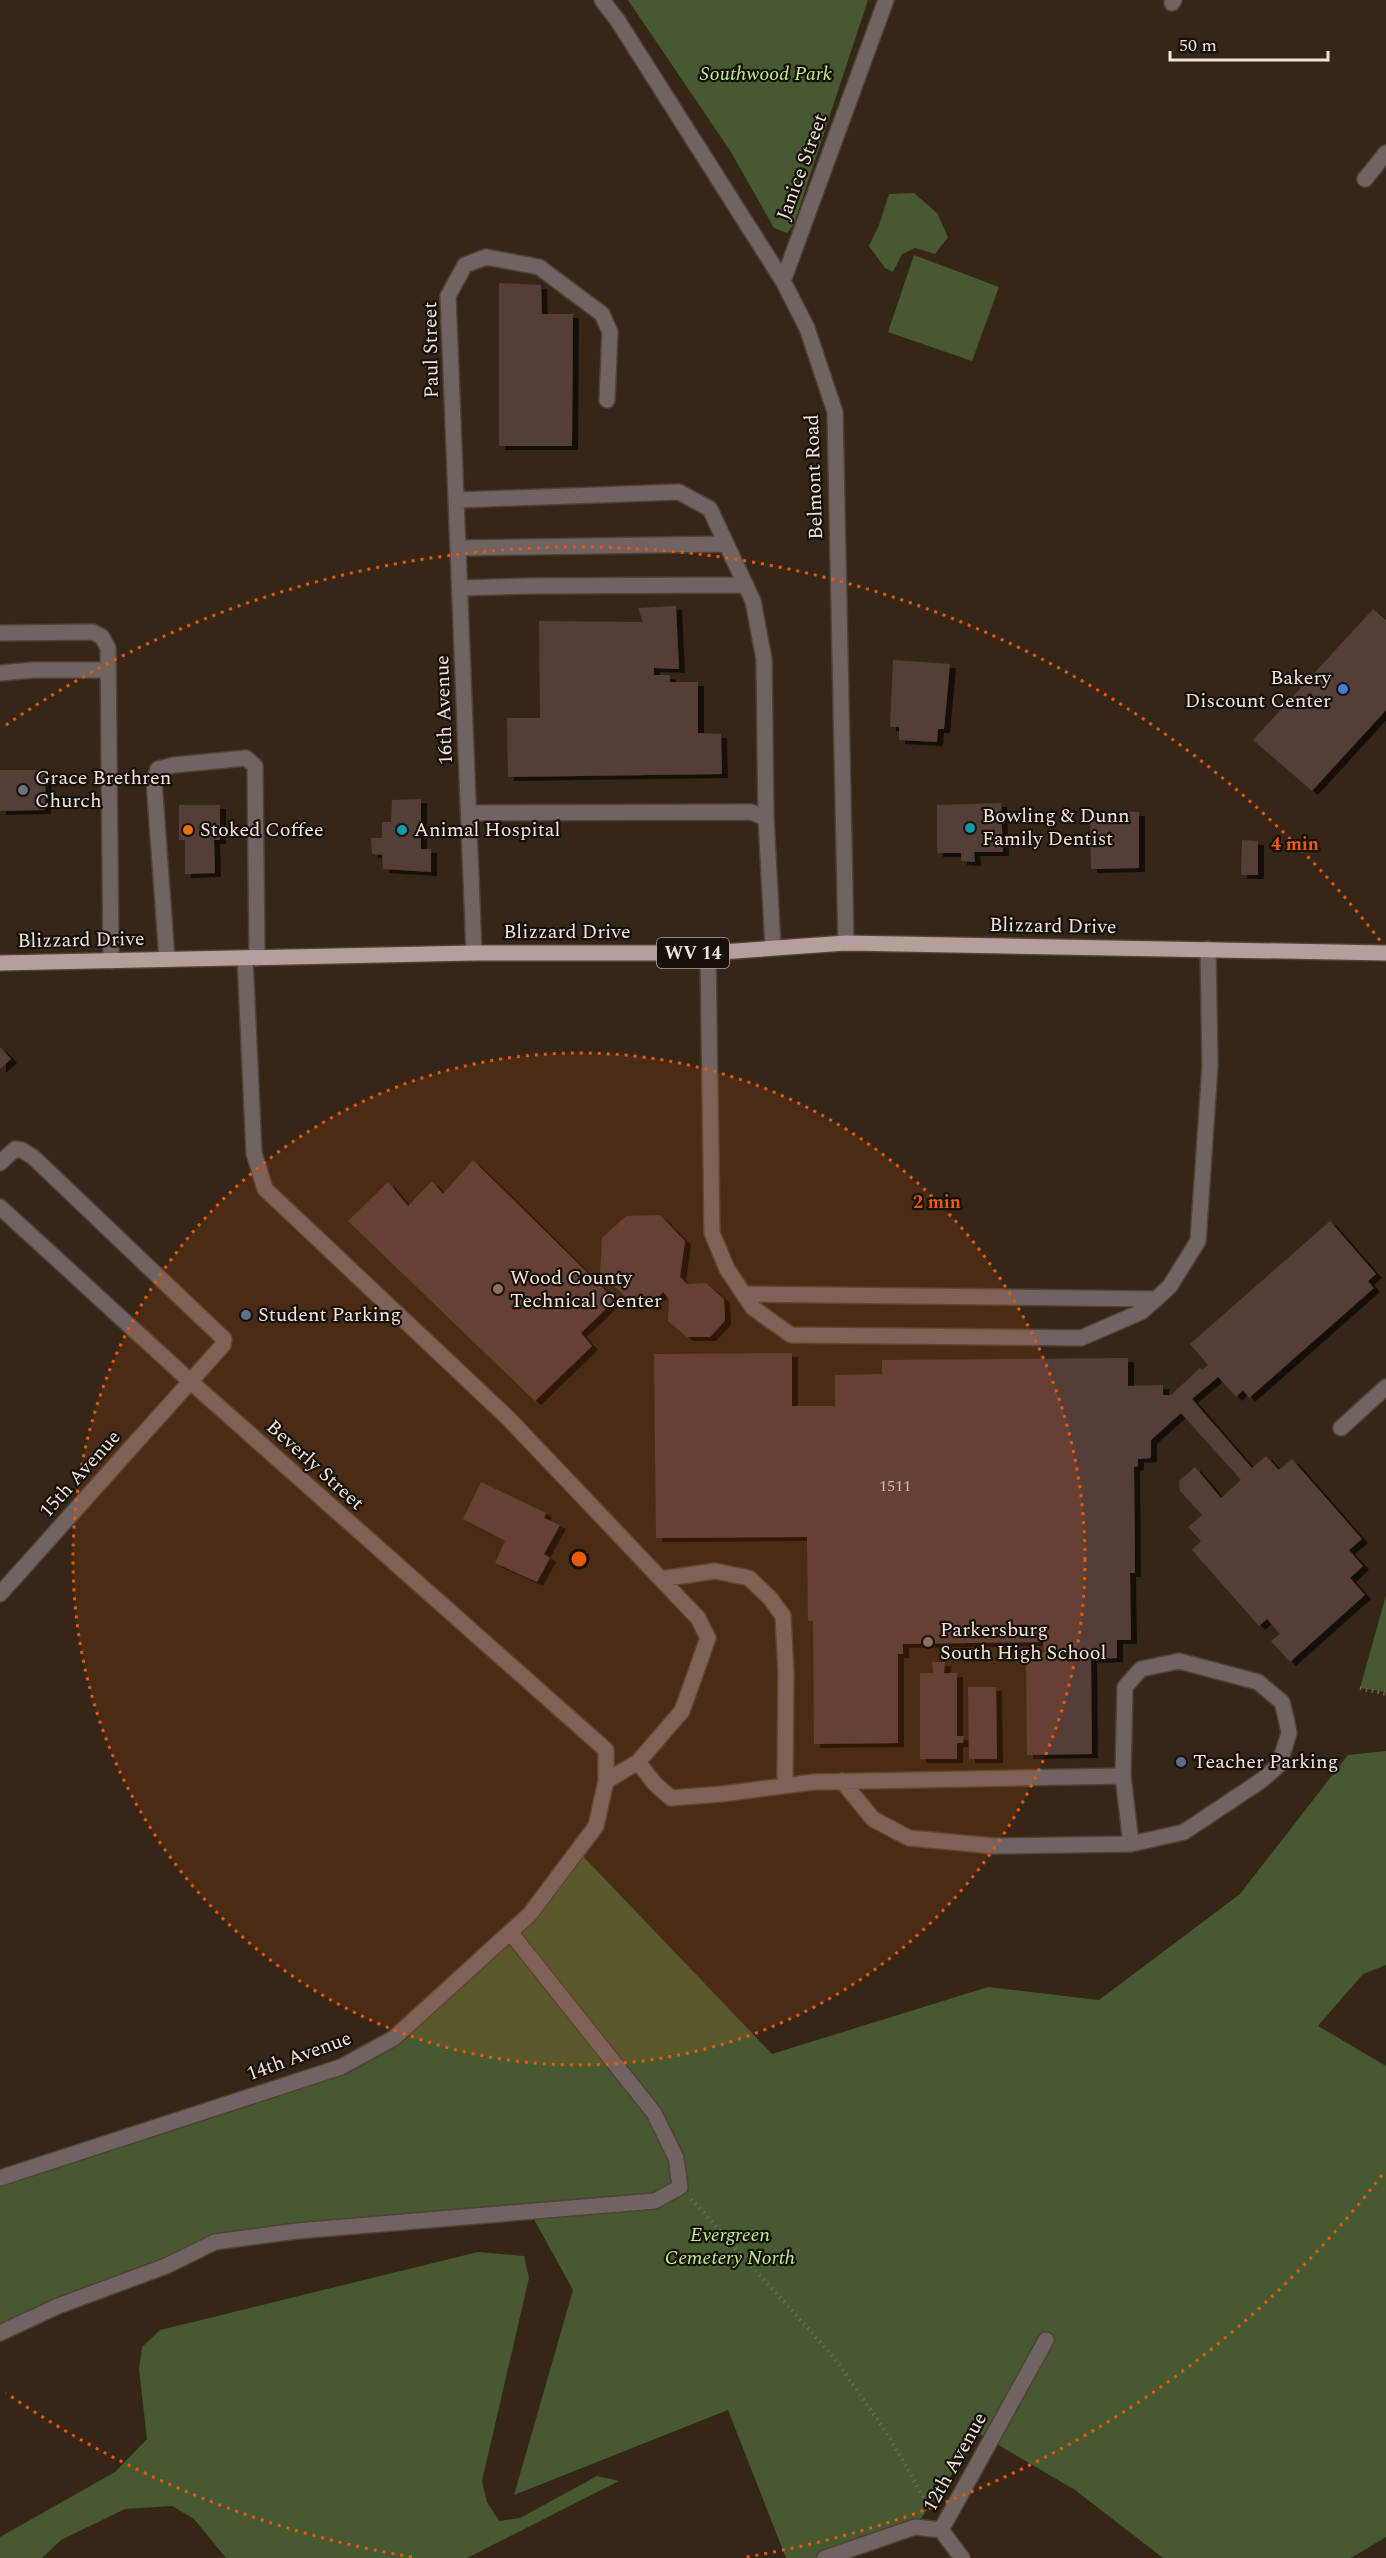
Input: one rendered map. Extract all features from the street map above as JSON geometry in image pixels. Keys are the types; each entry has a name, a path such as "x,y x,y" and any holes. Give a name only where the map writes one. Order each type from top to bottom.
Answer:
{"main road":[{"name":"Blizzard Drive","path":"0,963 474,953 708,953 846,943 1386,953"}],"street":[{"name":"Belmont Road","path":"602,0 618,21 783,281 807,327 835,412 846,943"},
{"name":"Janice Street","path":"783,281 886,0"},
{"path":"1365,179 1386,153"},
{"name":"Paul Street","path":"457,465 448,296 465,266 486,256 539,267 602,314 610,332 607,400"},
{"name":"16th Avenue","path":"457,465 474,953"},
{"path":"458,500 679,492 710,509 753,601 764,659 766,818 773,948"},
{"path":"460,548 726,544"},
{"path":"461,588 529,585 746,585"},
{"path":"0,633 93,632 102,637 108,648 111,961"},
{"path":"0,673 33,670 108,670"},
{"path":"167,960 154,781 158,769 174,765 246,758 255,765 251,958 254,1153 265,1189 508,1418 698,1618 708,1638 682,1712 638,1762 606,1780"},
{"path":"469,813 751,812 766,818"},
{"path":"708,953 712,1233 727,1269 753,1308 790,1335 1081,1338 1142,1312 1170,1286 1198,1241 1210,1066 1208,950"},
{"name":"15th Avenue","path":"0,1163 15,1149 22,1149 33,1157 224,1339 223,1345 191,1382 0,1594"},
{"name":"Beverly Street","path":"0,1207 191,1382 606,1750"},
{"path":"744,1294 1156,1299"},
{"path":"1341,1428 1386,1387"},
{"path":"661,1579 715,1571 749,1578 770,1598 783,1616 786,1672 785,1786"},
{"path":"842,1781 873,1819 909,1838 994,1845 1131,1844 1184,1832 1262,1780 1279,1765 1289,1733 1282,1702 1258,1682 1179,1661 1141,1669 1125,1687 1123,1776 1131,1844"},
{"name":"14th Avenue","path":"0,2178 341,2067 394,2038 530,1914 596,1826 606,1780 606,1750"},
{"path":"638,1762 655,1784 671,1798 814,1782 1123,1776"},
{"path":"0,2332 58,2306 166,2266 214,2242 297,2231 655,2201 680,2187 676,2158 654,2113 510,1932"},
{"name":"12th Avenue","path":"825,2558 915,2527 941,2530 1046,2340"},
{"path":"941,2530 962,2558"}],"path":[{"path":"1360,1688 1386,1694"},
{"path":"680,2187 832,2355 889,2436 941,2530"}],"green space":[{"name":"Southwood Park","path":"628,0 868,0 794,224 787,233 774,228 731,152"},
{"path":"914,193 937,213 948,237 935,254 915,248 902,254 893,272 885,268 869,246 889,194"},
{"path":"914,255 999,287 972,361 888,332"},
{"path":"1386,1595 1386,1692 1360,1688"},
{"name":"Evergreen Cemetery North","path":"1386,1751 1386,1965 1363,1974 1318,2026 1386,2066 1386,2537 1351,2558 1163,2558 1075,2490 980,2434 915,2527 825,2558 786,2558 728,2410 514,2495 573,2290 530,2212 215,2242 0,2333 0,2178 341,2067 394,2038 530,1914 577,1850 772,2054 988,1987 1099,2000 1240,1894 1348,1755"},
{"path":"478,2252 524,2256 529,2278 482,2481 487,2502 499,2521 520,2518 597,2476 619,2481 467,2558 226,2558 194,2519 172,2506 125,2509 61,2540 42,2558 0,2558 0,2537 115,2472 147,2439 139,2369 142,2347 160,2330"}],"building":[{"path":"499,283 541,285 542,314 573,314 572,446 499,446"},
{"path":"676,606 679,669 654,668 654,675 670,675 670,682 698,682 698,733 721,734 722,774 508,777 507,718 540,718 539,621 643,622 638,608"},
{"name":"Bakery Discount Center","path":"1373,609 1386,620 1386,710 1312,791 1253,740"},
{"path":"893,660 950,664 944,729 938,729 937,742 899,740 899,727 890,727"},
{"name":"Grace Brethren Church","path":"0,770 46,770 45,810 0,811"},
{"name":"Animal Hospital","path":"421,799 421,849 431,849 431,872 383,869 382,855 372,854 371,838 382,838 382,822 391,822 392,800"},
{"name":"Bowling & Dunn Family Dentist","path":"1001,803 1003,852 974,852 975,862 961,861 961,853 937,853 937,805"},
{"path":"179,805 220,805 220,840 214,840 215,873 185,874 185,840 179,840"},
{"path":"1090,811 1139,812 1139,868 1091,869"},
{"path":"1242,840 1258,841 1258,875 1241,875"},
{"path":"0,1047 11,1059 0,1069"},
{"path":"473,1160 615,1300 581,1333 592,1346 535,1401 348,1221 388,1182 408,1206 432,1181 443,1194"},
{"path":"660,1215 685,1241 680,1277 687,1284 706,1283 724,1299 725,1321 710,1337 687,1337 668,1321 669,1299 663,1292 659,1297 627,1298 600,1273 602,1238 626,1216"},
{"name":"Parkersburg South High School","path":"1330,1221 1376,1274 1368,1281 1374,1288 1249,1398 1243,1390 1236,1397 1218,1377 1192,1399 1252,1468 1266,1456 1279,1470 1292,1459 1362,1539 1349,1550 1363,1566 1350,1578 1365,1595 1290,1662 1271,1641 1280,1634 1267,1619 1259,1626 1192,1550 1201,1541 1188,1527 1202,1515 1180,1491 1179,1481 1195,1467 1221,1498 1241,1480 1181,1413 1151,1440 1151,1458 1138,1459 1138,1466 1134,1467 1135,1573 1130,1573 1131,1640 1117,1640 1117,1658 1091,1659 1092,1754 1027,1755 1026,1653 1044,1652 1043,1642 903,1644 903,1654 898,1654 898,1743 814,1744 813,1621 808,1621 807,1537 656,1538 654,1354 792,1353 792,1406 835,1406 835,1375 882,1374 882,1360 1128,1358 1128,1386 1163,1385 1163,1395 1171,1395 1200,1368 1202,1370 1208,1365 1190,1344"},
{"path":"481,1482 546,1513 544,1518 560,1525 544,1554 550,1558 537,1582 495,1563 505,1541 463,1519"},
{"path":"932,1662 945,1662 944,1673 957,1673 957,1736 964,1736 963,1743 957,1743 957,1759 920,1759 920,1673 933,1673"},
{"path":"968,1687 996,1687 997,1759 969,1759"}],"place":[{"name":"Bakery Discount Center","path":"1343,689"},
{"name":"Grace Brethren Church","path":"23,790"},
{"name":"Bowling & Dunn Family Dentist","path":"970,828"},
{"name":"Stoked Coffee","path":"188,830"},
{"name":"Animal Hospital","path":"402,830"},
{"name":"Wood County Technical Center","path":"498,1289"},
{"name":"Student Parking","path":"246,1315"},
{"name":"Parkersburg South High School","path":"928,1642"},
{"name":"Teacher Parking","path":"1181,1762"}]}
